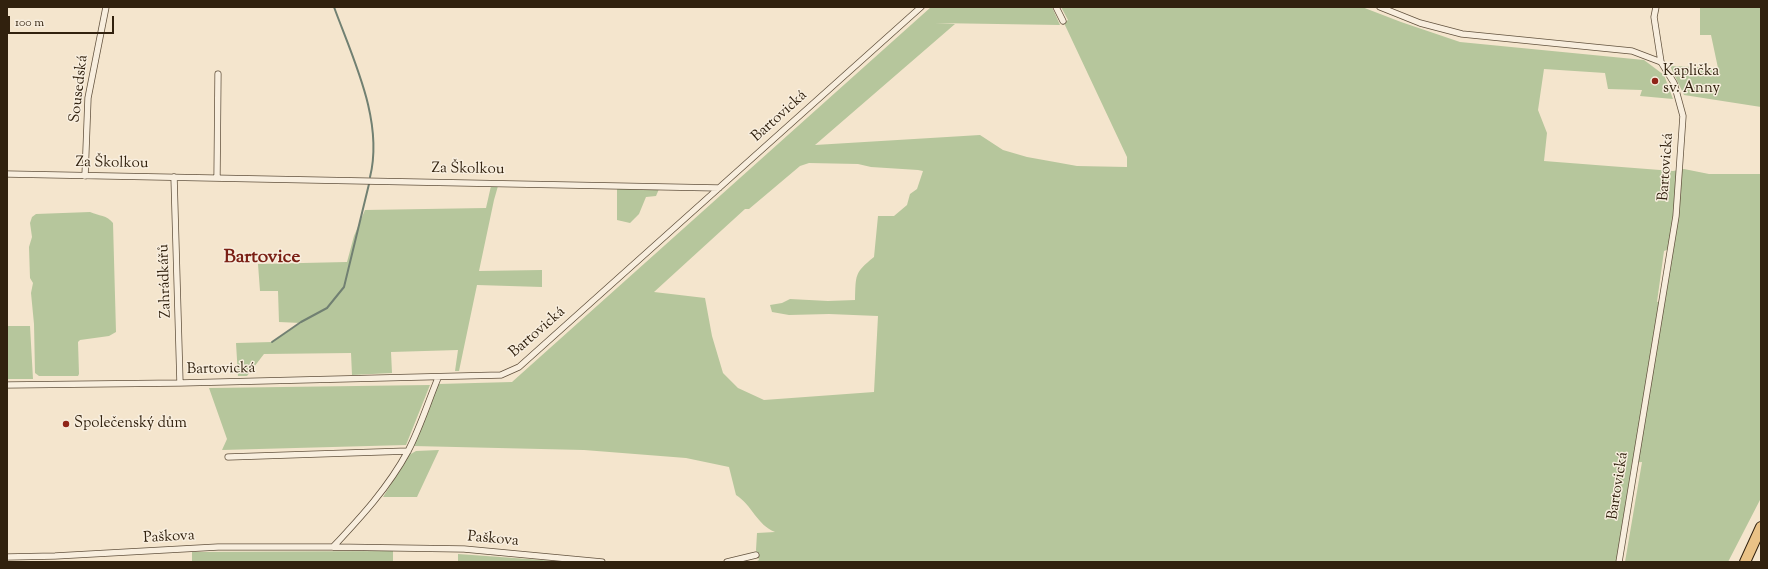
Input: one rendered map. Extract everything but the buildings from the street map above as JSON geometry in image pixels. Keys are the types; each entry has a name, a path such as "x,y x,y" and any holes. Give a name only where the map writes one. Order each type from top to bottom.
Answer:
{"highway":[{"path":"1745,562 1761,527"}],"street":[{"name":"Sousedská","path":"85,176 88,98 106,7"},
{"name":"Bartovická","path":"7,385 438,378 501,375 519,367 921,7"},
{"path":"1056,7 1063,21"},
{"path":"1380,7 1420,23 1462,34 1632,52 1661,62 1654,16 1656,7"},
{"name":"Bartovická","path":"1619,562 1676,216 1683,116 1674,83 1661,62"},
{"path":"217,178 218,74"},
{"name":"Za Školkou","path":"7,174 719,188"},
{"name":"Zahrádkářů","path":"174,178 180,383"},
{"path":"333,547 374,504 408,451 438,378"},
{"path":"228,456 408,451"},
{"name":"Paškova","path":"7,557 55,556 218,547 333,547 464,549 602,562"},
{"path":"728,562 756,555"}],"green space":[{"path":"931,7 1052,7 1060,25 935,23 955,24 815,145 980,135 1003,150 1027,157 1077,166 1127,167 1127,157 1064,23 1068,20 1061,7 1362,7 1460,42 1644,60 1664,75 1673,99 1640,96 1642,90 1608,89 1605,73 1544,69 1538,110 1547,133 1544,161 1673,171 1684,169 1709,174 1761,174 1761,498 1728,562 1625,562 1642,462 1632,463 1617,562 755,562 759,560 756,550 757,533 775,532 764,525 742,499 736,495 729,467 686,458 584,450 413,446 438,384 512,382","holes":["809,163 858,164 871,167 923,171 917,189 910,194 907,205 894,216 878,216 874,257 859,271 857,275 855,300 828,301 790,299 782,303 770,305 772,312 789,315 829,314 878,316 874,392 764,400 738,388 723,373 712,336 705,298 654,292 745,209 749,209 800,166","1672,248 1665,301 1657,302 1664,251"]},
{"path":"1693,7 1761,7 1761,107 1684,95 1670,66 1718,68 1711,35 1700,35 1700,8"},
{"path":"491,186 498,186 479,271 542,270 542,287 477,285 459,371 455,371 458,350 391,352 392,373 352,375 351,353 264,354 247,376 238,376 236,343 272,342 301,323 279,322 278,291 260,291 258,264 347,262 354,236 365,210 486,208"},
{"path":"617,188 659,189 656,196 646,197 639,214 630,223 617,220"},
{"path":"90,212 105,217 113,223 116,332 109,336 80,340 78,342 78,376 39,376 35,373 34,324 31,293 33,283 30,278 29,247 32,237 30,223 32,217 36,214"},
{"path":"7,326 30,326 33,379 7,379"},
{"path":"430,385 406,445 222,450 227,439 209,388"},
{"path":"439,450 417,497 383,497 409,455 416,451"},
{"path":"393,551 393,562 192,562 192,552"},
{"path":"458,554 570,562 458,562"}],"waterway":[{"path":"334,7 357,69 370,112 373,134 373,156 370,177"},
{"path":"272,342 301,322 327,308 344,287 369,184"}],"place":[{"name":"Kaplička sv. Anny","path":"1655,81"},
{"name":"Společenský dům","path":"66,424"}],"district":[{"name":"Bartovice","path":"262,259"}]}
